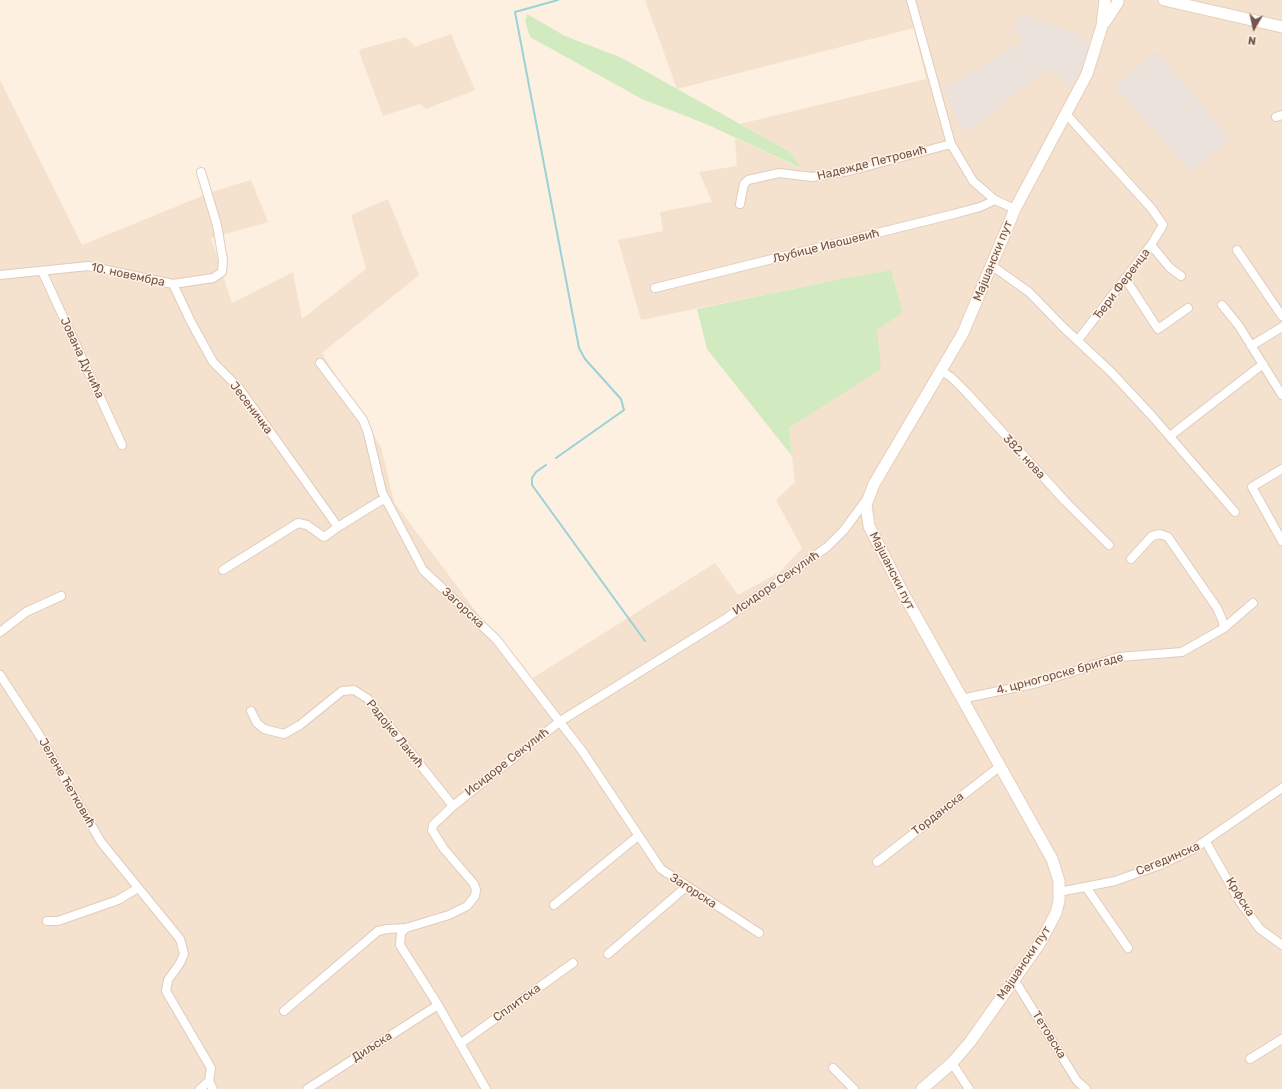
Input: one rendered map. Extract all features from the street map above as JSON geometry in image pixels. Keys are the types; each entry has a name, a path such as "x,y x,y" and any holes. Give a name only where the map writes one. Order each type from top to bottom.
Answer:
{"street":[{"path":"911,0 951,144 973,181 995,200 1015,209"},
{"name":"Мајшански пут","path":"922,1089 952,1063 970,1042 1050,925 1056,913 1059,892 1058,875 1052,859 961,699 903,593 869,526 866,513 868,498 874,484 963,333 977,304 991,265 1015,209 1087,74 1102,26 1105,0"},
{"path":"1164,0 1282,27"},
{"name":"Мајшански пут","path":"1102,26 1116,1"},
{"name":"Ђери Ференца","path":"1066,114 1152,209 1162,225 1151,245 1078,340"},
{"name":"Надежде Петровић","path":"740,204 744,184 748,180 779,173 812,177 849,171 951,144"},
{"name":"10. новембра","path":"0,275 88,266 173,284 213,278 222,272 224,268 217,225 201,172"},
{"name":"Љубице Ивошевић","path":"655,288 950,215 980,207 995,200"},
{"path":"1151,245 1170,268 1181,276"},
{"path":"1237,250 1282,316"},
{"path":"991,265 1030,292 1063,327 1134,396 1236,512"},
{"name":"Јована Дучића","path":"42,271 122,445"},
{"path":"1126,278 1158,329 1188,308"},
{"name":"Јесеничка","path":"173,284 191,322 213,362 239,388 338,527"},
{"path":"1222,305 1239,326 1282,395"},
{"path":"1251,346 1282,327"},
{"name":"Загорска","path":"320,363 362,420 368,433 385,500 424,570 496,639 583,752 661,869 759,934"},
{"path":"1170,436 1263,364"},
{"name":"382. нова","path":"940,370 951,377 968,394 1065,501 1108,545"},
{"path":"1282,468 1252,487 1282,541"},
{"name":"Исидоре Секулић","path":"406,928 450,915 467,906 475,896 476,890 474,884 444,849 432,830 436,821 559,722 725,619 805,563 826,547 844,530 868,498"},
{"path":"223,570 298,523 307,525 324,537 380,501 385,500"},
{"path":"1131,559 1152,536 1160,534 1168,537 1217,608 1224,628"},
{"path":"0,632 26,612 61,596"},
{"name":"4. црногорске бригаде","path":"961,699 1037,683 1119,657 1182,652 1224,628 1253,603"},
{"name":"Јелене Ћетковић","path":"0,675 38,733 101,842 180,939 184,954 180,963 168,980 166,991 211,1068 209,1081 213,1089"},
{"name":"Радојке Лакић","path":"251,711 257,723 264,729 284,734 300,725 342,692 354,690 368,699 453,806"},
{"name":"Торданска","path":"877,862 999,767"},
{"name":"Сегединска","path":"1059,892 1115,881 1160,865 1206,842 1282,788"},
{"path":"554,905 638,836"},
{"name":"Крфска","path":"1206,842 1240,902 1260,929 1282,945"},
{"path":"608,954 686,887"},
{"path":"1086,887 1128,948"},
{"path":"47,921 58,920 118,900 138,888"},
{"path":"406,928 401,933 400,945 438,1005 486,1089"},
{"path":"284,1011 378,931 406,928"},
{"name":"Сплитска","path":"460,1044 573,963"},
{"name":"Тетовска","path":"1014,979 1077,1081 1086,1089"},
{"name":"Диљска","path":"307,1089 438,1005"},
{"path":"1250,1059 1282,1039"},
{"path":"952,1063 969,1089"},
{"path":"833,1068 854,1089"},
{"path":"200,1089 209,1081"}],"shaded area":[{"path":"645,0 1282,0 1282,1089 0,1089 0,80 82,245 212,192 251,180 268,222 211,238 232,303 293,272 302,319 366,269 351,215 388,199 419,275 322,353 381,447 394,502 528,681 715,563 738,595 780,572 802,548 776,500 795,482 789,428 880,369 876,330 903,312 891,270 641,320 618,240 663,231 660,212 712,202 699,172 737,166 735,138 800,168 790,152 740,124 926,79 914,28 677,89"},
{"path":"1023,14 1078,34 1090,47 1072,88 1049,68 1007,99 988,117 974,127 963,131 944,89 1024,41 1013,26"},
{"path":"451,34 475,90 426,109 420,104 383,116 359,52 361,49 406,37 415,47"},
{"path":"1156,51 1230,138 1192,172 1114,86"}],"green space":[{"path":"527,14 565,36 622,58 790,152 801,168 706,124 642,99 530,37 525,21"},
{"path":"891,270 903,312 877,330 881,369 789,428 792,456 707,349 697,309 845,278"}],"waterway":[{"path":"556,458 624,410 621,399 585,359 579,348 515,12 558,0"},
{"path":"546,465 536,472 532,478 532,485 645,641"}]}
